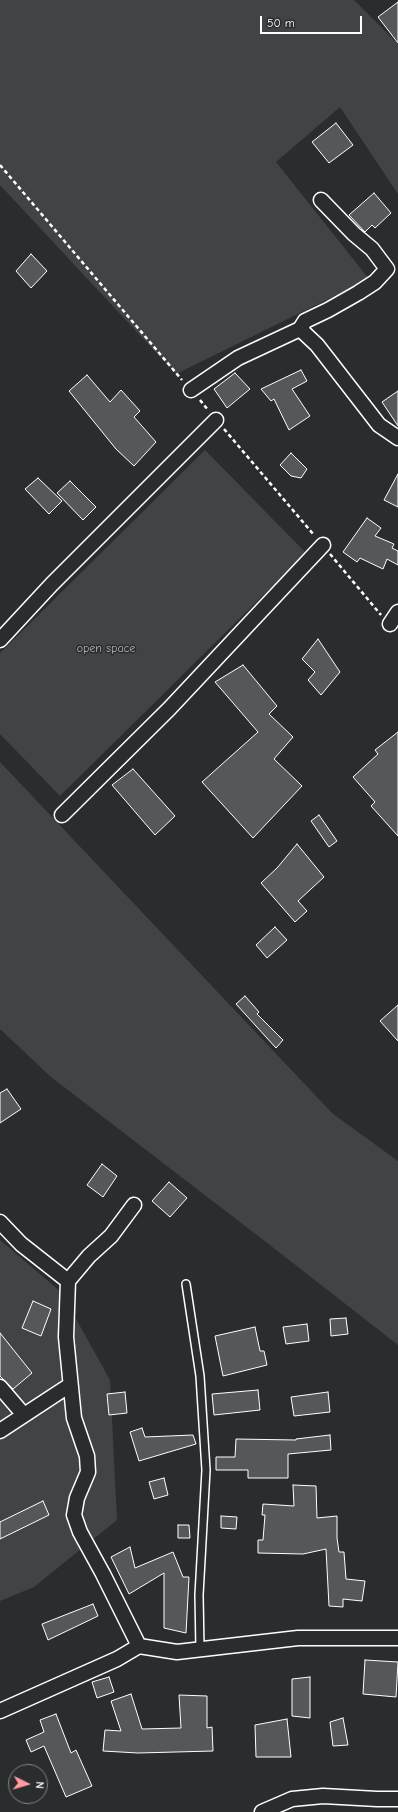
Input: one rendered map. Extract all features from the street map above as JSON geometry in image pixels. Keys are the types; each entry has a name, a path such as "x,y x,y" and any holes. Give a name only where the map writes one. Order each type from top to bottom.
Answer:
{"street":[{"path":"190,390 238,358 300,329 305,320 328,310 358,293 374,282 387,269 372,249 354,234 321,200"},
{"path":"300,329 317,345 379,425 398,438"},
{"path":"0,640 52,584 216,420"},
{"path":"62,815 169,709 323,546"},
{"path":"390,624 398,612"},
{"path":"134,1205 111,1236 89,1256 68,1281 66,1337 74,1418 87,1456 88,1472 77,1498 74,1515 80,1532 139,1646"},
{"path":"0,1222 21,1244 68,1281"},
{"path":"0,1431 70,1385"},
{"path":"0,1387 24,1415"},
{"path":"0,1711 117,1659 139,1646 177,1652 298,1638 398,1638"},
{"path":"262,1812 292,1799 323,1796 398,1799"}],"lane":[{"path":"186,1284 200,1376 206,1470 199,1595 200,1649"}],"green space":[{"path":"0,0 354,0 398,44 398,194 340,107 276,162 369,279 176,374 0,185"},
{"name":"open space","path":"205,450 306,553 60,796 0,734 0,653"},
{"path":"0,762 333,1114 398,1161 398,1345 51,1077 0,1029"},
{"path":"0,1240 61,1292 110,1380 117,1520 34,1587 0,1601"}],"building":[{"path":"398,2 398,43 378,17"},
{"path":"336,123 353,145 329,163 312,142"},
{"path":"374,193 391,213 375,228 372,225 365,232 349,215"},
{"path":"31,254 47,271 31,288 16,271"},
{"path":"301,370 307,381 292,389 310,416 289,430 274,399 271,401 261,389"},
{"path":"235,373 250,389 227,408 214,389"},
{"path":"87,375 110,402 121,390 140,411 134,417 156,442 134,466 116,449 69,391"},
{"path":"398,391 398,426 382,402"},
{"path":"291,453 307,469 301,478 291,476 280,465"},
{"path":"398,474 398,507 384,500"},
{"path":"38,478 62,501 49,514 25,489"},
{"path":"70,481 96,507 83,520 57,493"},
{"path":"367,518 381,528 375,536 394,544 392,548 398,551 398,565 387,559 383,569 360,558 357,562 343,552"},
{"path":"318,639 340,672 321,695 308,680 315,672 302,659"},
{"path":"243,665 277,706 269,714 293,737 274,759 302,786 253,838 202,782 258,732 215,682"},
{"path":"398,732 398,836 371,806 375,802 353,777 378,754 375,750"},
{"path":"133,769 175,816 155,835 112,785"},
{"path":"319,815 337,841 329,847 311,821"},
{"path":"297,844 324,877 298,901 307,911 295,922 261,883 277,868"},
{"path":"275,927 287,940 267,958 256,945"},
{"path":"245,996 259,1012 257,1014 283,1040 276,1048 236,1004"},
{"path":"398,1005 398,1041 380,1021"},
{"path":"7,1089 21,1109 0,1123 0,1093"},
{"path":"102,1164 117,1176 103,1197 87,1185"},
{"path":"169,1182 187,1198 170,1217 152,1201"},
{"path":"33,1301 51,1309 41,1336 22,1328"},
{"path":"346,1318 348,1334 331,1336 330,1319"},
{"path":"307,1324 309,1341 286,1344 283,1327"},
{"path":"255,1327 260,1351 264,1351 267,1365 223,1376 215,1336"},
{"path":"0,1333 32,1373 13,1389 0,1376"},
{"path":"258,1390 260,1410 214,1415 212,1394"},
{"path":"125,1392 127,1413 109,1415 107,1394"},
{"path":"328,1392 330,1412 294,1416 291,1397"},
{"path":"142,1428 145,1437 193,1435 196,1444 139,1461 130,1432"},
{"path":"330,1435 331,1450 288,1454 288,1478 248,1478 248,1470 216,1470 216,1457 235,1457 236,1439 296,1440"},
{"path":"164,1478 168,1495 154,1499 149,1482"},
{"path":"293,1485 316,1486 317,1518 337,1516 337,1538 339,1552 344,1552 346,1579 365,1581 362,1601 343,1599 343,1607 329,1606 326,1549 303,1554 258,1553 258,1540 263,1540 265,1515 262,1515 263,1504 294,1506"},
{"path":"43,1501 49,1515 0,1539 0,1522"},
{"path":"221,1516 237,1517 236,1529 221,1528"},
{"path":"178,1525 189,1525 190,1538 178,1538"},
{"path":"130,1547 135,1568 173,1552 183,1577 189,1577 186,1633 164,1628 164,1573 129,1594 111,1557"},
{"path":"93,1604 98,1616 48,1640 42,1624"},
{"path":"365,1660 398,1662 396,1697 363,1694"},
{"path":"109,1677 114,1692 97,1698 92,1682"},
{"path":"310,1677 310,1718 292,1716 292,1679"},
{"path":"131,1694 142,1729 181,1728 179,1695 207,1696 207,1728 212,1727 213,1751 138,1753 103,1751 105,1730 121,1731 111,1701"},
{"path":"56,1714 71,1753 76,1750 92,1786 66,1797 44,1746 31,1752 26,1740 44,1732 40,1720"},
{"path":"343,1718 348,1745 333,1746 330,1722"},
{"path":"287,1719 291,1757 256,1757 255,1725"}]}
